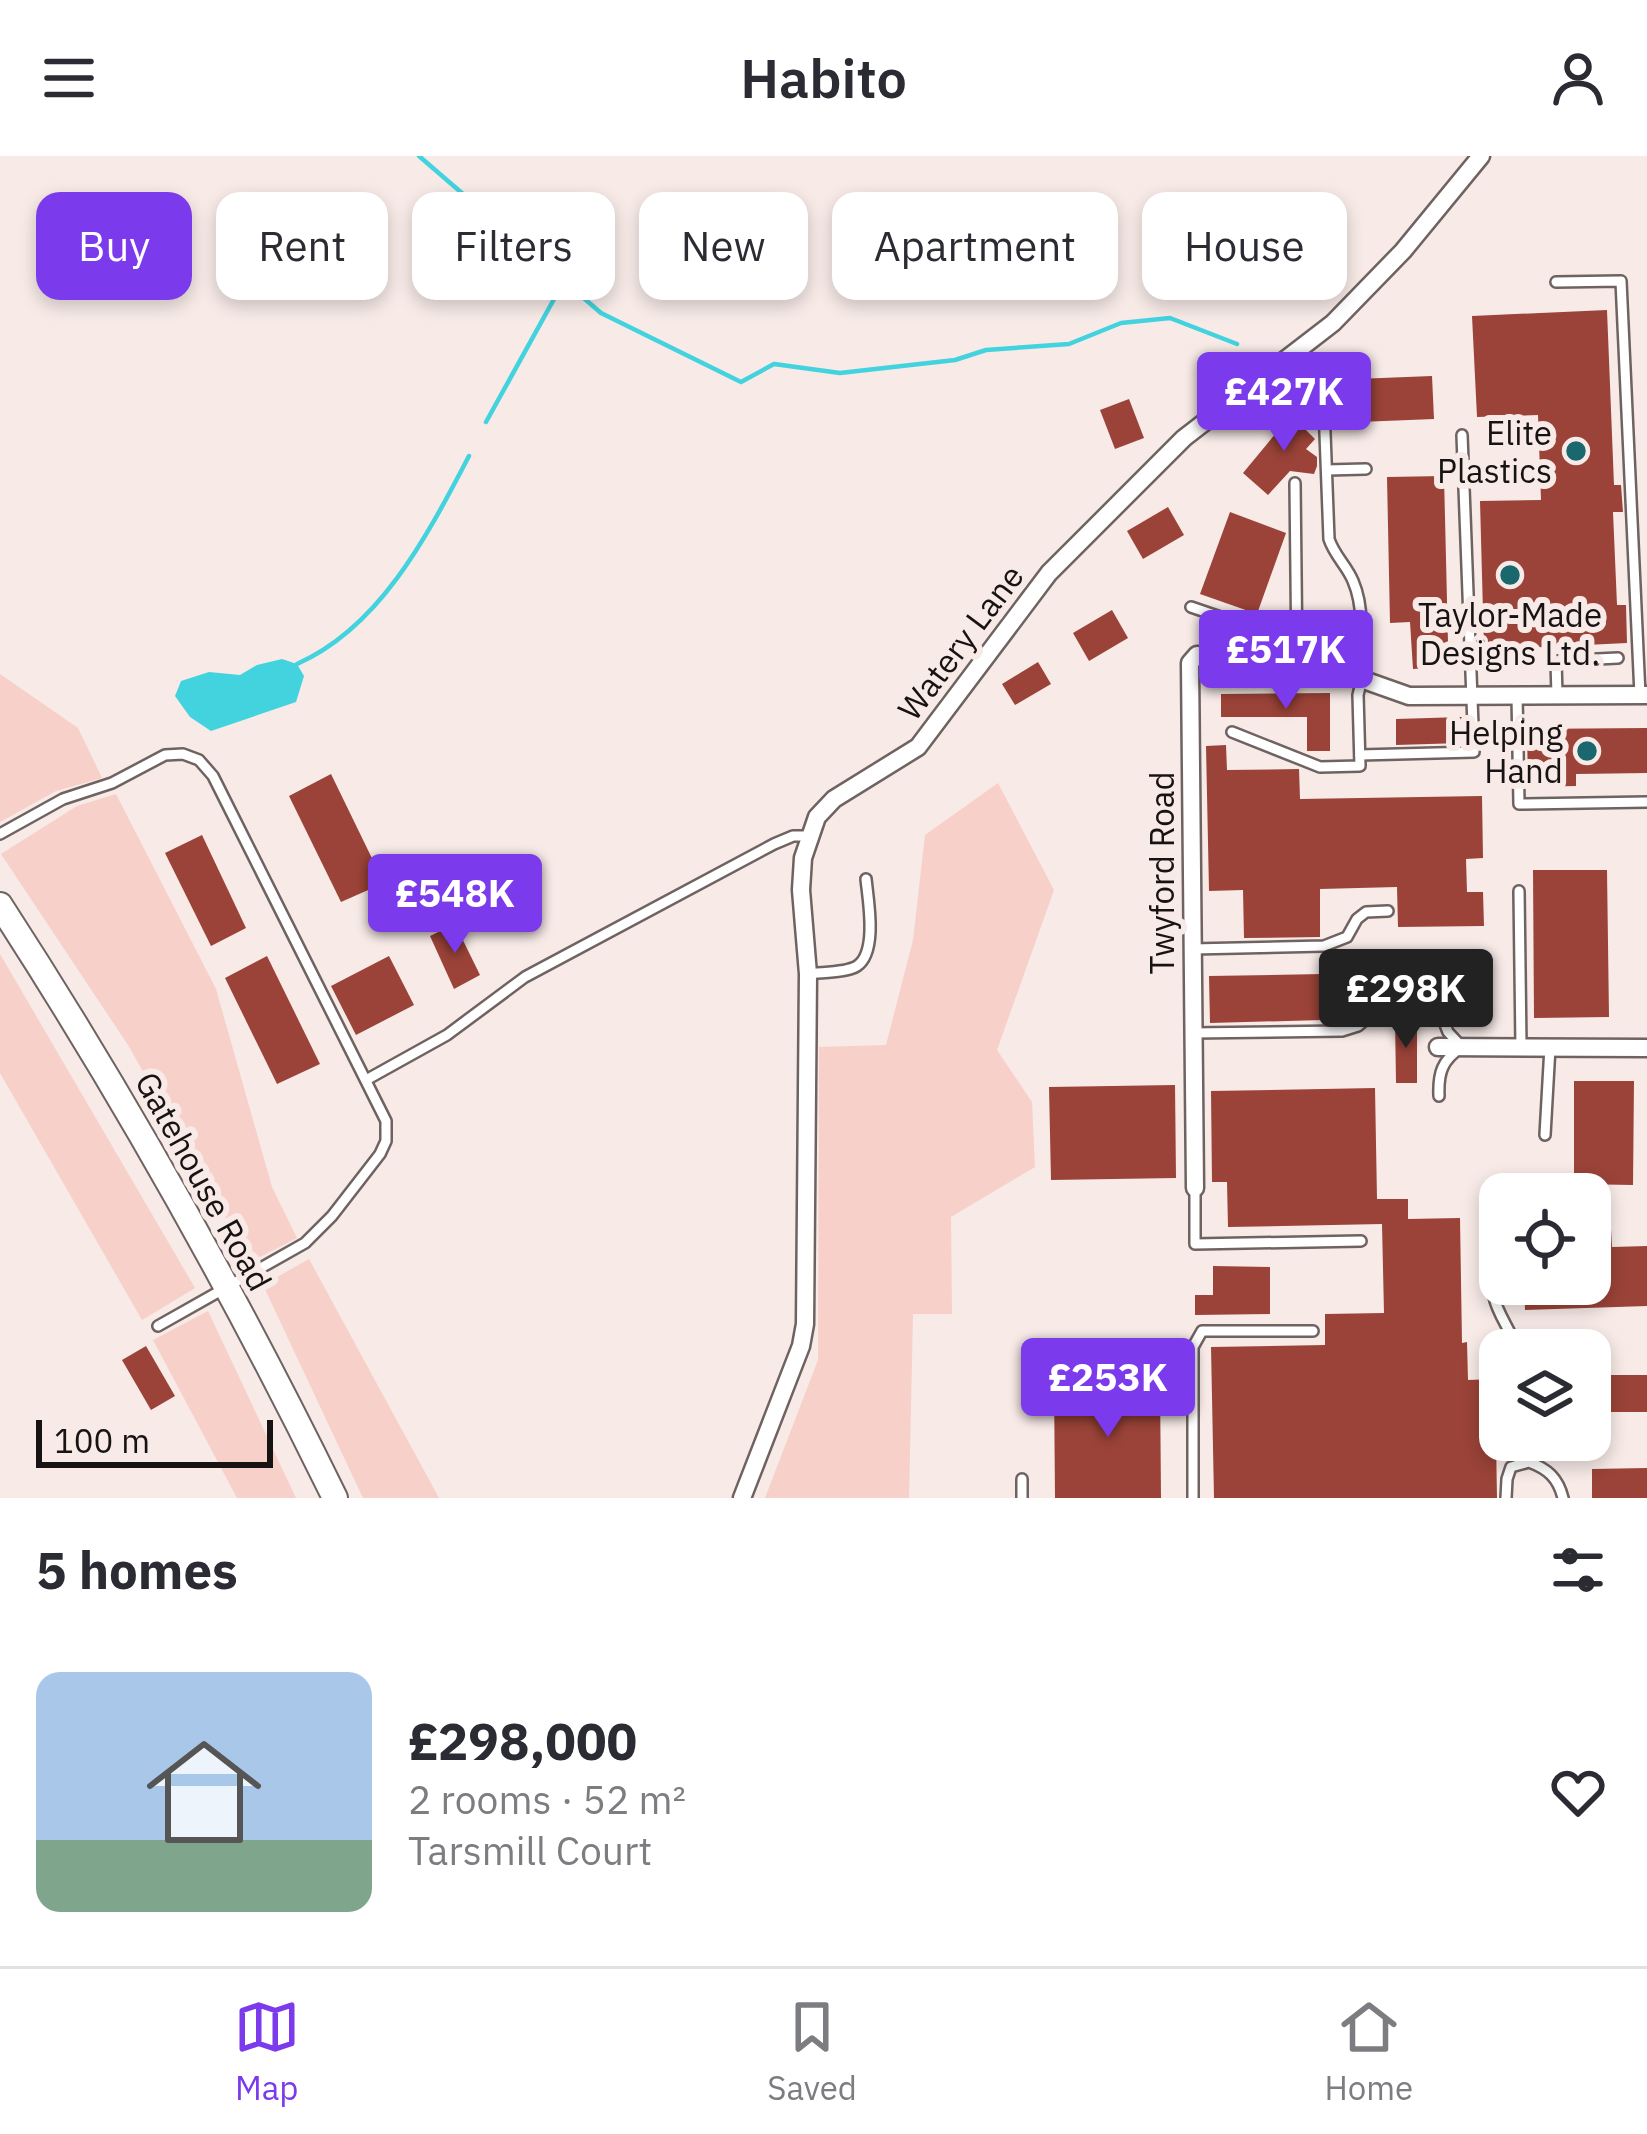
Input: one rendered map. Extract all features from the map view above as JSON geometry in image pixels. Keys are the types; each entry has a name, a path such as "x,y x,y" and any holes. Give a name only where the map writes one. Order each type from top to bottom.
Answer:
{"main road":[{"name":"Gatehouse Road","path":"0,905 72,1016 228,1287 334,1498"}],"street":[{"name":"Watery Lane","path":"809,836 817,817 834,799 918,747 1048,574 1184,438 1333,323 1403,251 1481,156"},
{"name":"Twyford Road","path":"1195,1188 1190,663 1197,655 1328,667 1408,696 1644,695"},
{"path":"742,1498 802,1346 805,1324 808,974 801,890 809,836"},
{"path":"1438,1047 1647,1048"}],"lane":[{"path":"1556,282 1622,281 1644,695"},
{"path":"1232,732 1320,767 1360,766 1360,600 1329,539 1324,407"},
{"path":"1360,755 1474,752 1462,435"},
{"path":"1327,470 1366,470"},
{"path":"1295,483 1297,664"},
{"path":"1191,607 1235,622 1296,624"},
{"path":"1557,695 1556,661 1618,658"},
{"path":"1517,695 1519,804 1647,802"},
{"path":"0,834 63,799 112,783 166,755 199,760 213,776 386,1121 380,1154 305,1243 158,1326"},
{"path":"366,1080 447,1035 525,977 774,844 809,836"},
{"path":"808,974 856,968 863,960 870,927 866,879"},
{"path":"1519,891 1521,1047"},
{"path":"1190,949 1324,946 1347,937 1366,912 1388,910"},
{"path":"1192,1033 1342,1030 1358,1026 1387,1001 1420,995 1438,1007 1448,1032 1462,1047 1440,1068 1438,1096"},
{"path":"1545,1135 1550,1047"},
{"path":"1195,1188 1195,1244 1361,1241"},
{"path":"1193,1498 1193,1347 1202,1330 1313,1331"},
{"path":"1506,1498 1511,1467 1528,1462 1558,1481 1563,1498"},
{"path":"1022,1479 1022,1498"}],"shaded area":[{"path":"0,674 78,728 102,778 56,791 0,822"},
{"path":"998,783 1054,890 997,1050 1032,1102 1035,1167 951,1217 952,1314 913,1314 909,1498 765,1498 818,1360 819,1047 886,1045 913,940 925,835"},
{"path":"116,794 216,989 272,1187 297,1238 250,1262 128,1045 1,854 77,806"},
{"path":"0,954 195,1288 142,1320 0,1073"},
{"path":"309,1259 439,1498 363,1498 263,1285"},
{"path":"208,1311 296,1498 237,1498 153,1340"}],"water":[{"path":"282,659 297,664 304,676 296,702 211,731 190,717 175,696 181,681 209,672 240,675"}],"building":[{"name":"Elite Plastics","path":"1607,310 1614,485 1621,485 1623,512 1613,512 1617,605 1626,605 1627,643 1484,650 1480,501 1541,500 1538,415 1477,417 1472,316"},
{"path":"1432,376 1434,419 1334,423 1331,380"},
{"path":"1129,399 1144,438 1115,449 1100,410"},
{"path":"1300,404 1313,417 1300,424 1315,439 1306,449 1317,457 1317,466 1314,474 1290,471 1268,495 1243,473"},
{"path":"1444,476 1448,642 1453,641 1455,666 1413,669 1410,622 1390,623 1387,477"},
{"path":"1168,507 1184,535 1143,559 1127,531"},
{"path":"1230,512 1286,533 1257,614 1200,594"},
{"path":"1112,610 1128,638 1089,661 1073,633"},
{"path":"1038,662 1051,684 1015,705 1002,684"},
{"path":"1330,693 1330,751 1307,751 1307,717 1221,717 1221,694"},
{"path":"1462,717 1462,743 1396,745 1396,719"},
{"name":"Helping Hand","path":"1647,728 1647,773 1576,774 1576,786 1528,787 1527,729"},
{"path":"1226,745 1227,770 1299,769 1300,799 1482,796 1483,858 1466,859 1467,892 1483,892 1484,926 1398,927 1397,887 1320,889 1320,937 1244,938 1243,890 1209,891 1206,746"},
{"path":"331,774 384,883 341,902 289,796"},
{"path":"202,835 246,928 211,946 165,853"},
{"path":"1533,870 1607,870 1609,1017 1534,1018"},
{"path":"455,924 480,975 454,989 430,936"},
{"path":"267,956 320,1064 277,1084 225,978"},
{"path":"389,956 414,1005 356,1035 331,986"},
{"path":"1322,974 1323,1020 1210,1023 1209,976"},
{"path":"1395,1019 1417,1019 1417,1083 1396,1083"},
{"path":"1574,1081 1634,1081 1633,1185 1611,1185 1611,1173 1574,1173"},
{"path":"1175,1085 1176,1178 1051,1180 1049,1087"},
{"path":"1375,1088 1377,1199 1408,1199 1408,1219 1460,1218 1462,1343 1467,1342 1468,1380 1479,1380 1479,1461 1496,1461 1497,1498 1214,1498 1211,1347 1325,1345 1325,1314 1384,1313 1382,1224 1228,1227 1227,1182 1212,1182 1211,1091"},
{"path":"1611,1229 1612,1247 1647,1246 1647,1306 1525,1310 1525,1305 1611,1305"},
{"path":"1213,1266 1270,1267 1270,1314 1195,1315 1195,1295 1213,1295"},
{"path":"146,1346 175,1396 151,1410 122,1360"},
{"path":"1611,1375 1647,1375 1647,1412 1611,1412"},
{"path":"1160,1382 1161,1498 1055,1498 1054,1383"},
{"path":"1647,1468 1647,1498 1592,1498 1592,1469"}],"waterway":[{"path":"419,156 601,313 741,382 774,364 840,373 955,360 986,350 1069,344 1121,323 1170,318 1237,344"},
{"path":"486,422 553,300"},
{"path":"297,664 327,648 378,602 419,546 469,456"}],"place":[{"name":"Elite Plastics","path":"1576,451"},
{"name":"Taylor-Made Designs Ltd.","path":"1510,575"},
{"name":"Helping Hand","path":"1587,751"}]}
